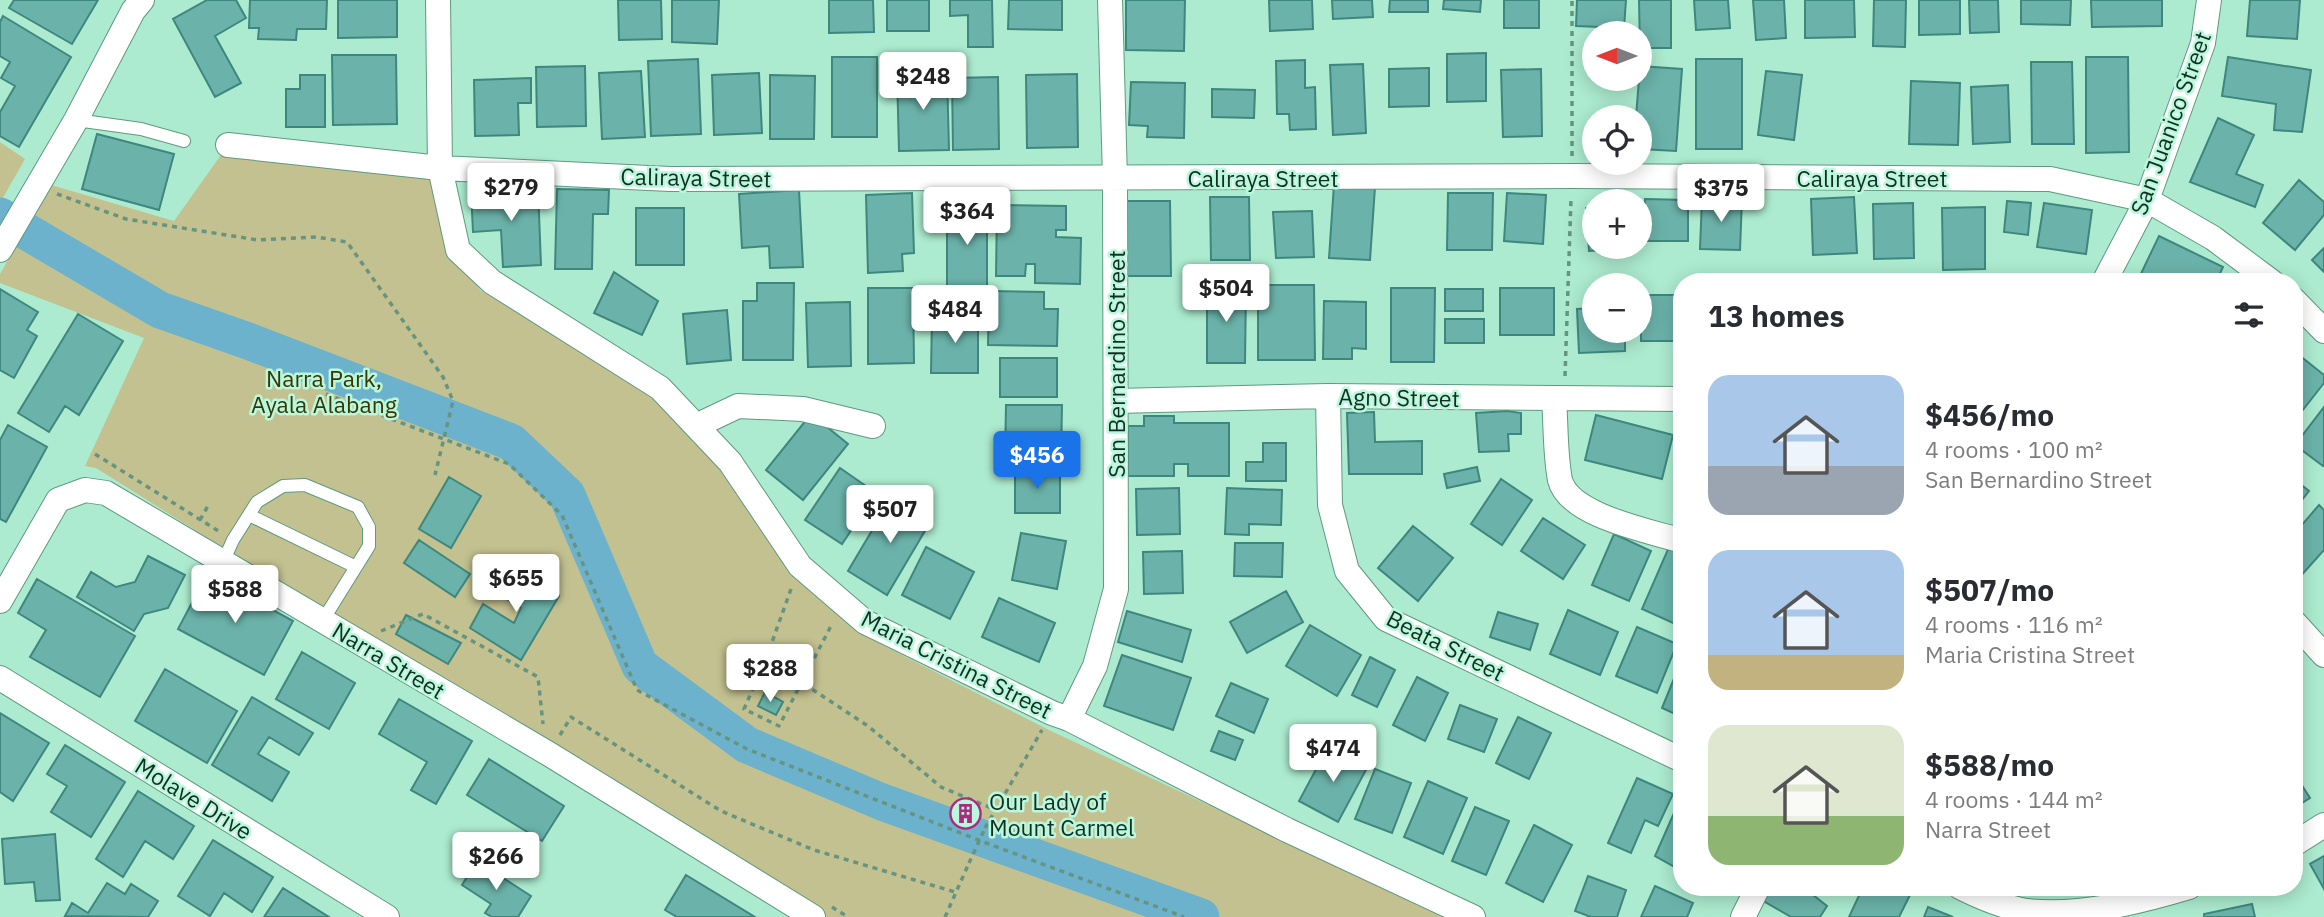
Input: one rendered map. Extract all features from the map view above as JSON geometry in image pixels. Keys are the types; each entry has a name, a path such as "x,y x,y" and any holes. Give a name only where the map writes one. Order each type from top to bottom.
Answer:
{"street":[{"path":"3,245 76,120 133,11 142,0"},
{"name":"Maria Cristina Street","path":"438,0 440,168 458,250 492,282 660,387 730,462 800,566 864,622 1060,716 1287,830 1473,917"},
{"name":"San Bernardino Street","path":"1060,716 1095,666 1116,589 1115,179 1110,0"},
{"name":"San Juanico Street","path":"2109,273 2147,200 2203,43 2209,0"},
{"name":"Caliraya Street","path":"228,145 440,168 670,179 1558,176 2050,179 2147,200 2213,238 2260,273"},
{"path":"2303,309 2324,331"},
{"name":"Agno Street","path":"1116,401 1328,396 1673,399"},
{"name":"Beata Street","path":"1328,396 1330,505 1347,571 1386,619 1673,756"},
{"path":"1554,399 1561,483 1574,502 1601,516 1673,538"},
{"path":"698,425 738,406 803,409 873,426"},
{"name":"Narra Street","path":"0,601 58,500 85,489 106,493 228,551 323,620 819,910"},
{"path":"2303,632 2324,655"},
{"name":"Molave Drive","path":"0,678 387,917"},
{"path":"2303,838 2324,825"},
{"path":"1743,917 1754,896"},
{"path":"1978,896 2025,911 2077,914 2150,896"}],"lane":[{"path":"76,120 141,129 184,141"},
{"path":"228,551 257,502 282,486 305,485 358,507 369,527 369,546 323,620"},
{"path":"249,515 356,567"}],"path":[{"path":"32,192 126,219 258,240 316,237 347,242 443,377 453,401 435,475"},
{"path":"326,394 509,464 562,515 637,690 747,749 985,843 1184,917"},
{"path":"95,454 228,551"},
{"path":"800,566 766,659 744,709 779,726 844,604"},
{"path":"382,631 423,614 538,677 544,730"},
{"path":"766,659 868,726 941,787 996,810"},
{"path":"944,917 985,828 1060,716"},
{"path":"551,734 558,738 571,717 721,811 814,850 955,892"},
{"path":"819,910 848,917"}],"green space":[{"path":"0,142 25,159 0,203"},
{"name":"Narra Park, Ayala Alabang","path":"228,145 440,171 457,250 480,290 558,334 655,397 720,462 788,568 857,632 1049,730 1447,917 826,917 389,652 96,468 85,466 144,338 0,283 0,274 51,185 174,221"}],"building":[{"path":"14,0 98,0 72,44 9,8"},
{"path":"207,0 236,0 246,18 215,36 241,83 215,97 173,19"},
{"path":"250,0 327,0 326,29 297,29 296,40 258,39 259,28 249,28"},
{"path":"338,0 397,0 397,37 338,38"},
{"path":"618,0 661,0 662,39 619,40"},
{"path":"672,0 719,0 717,44 672,42"},
{"path":"829,0 873,0 874,32 829,33"},
{"path":"887,0 929,0 929,31 887,31"},
{"path":"950,0 992,0 993,47 968,47 968,15 950,16"},
{"path":"1009,0 1062,0 1062,30 1008,29"},
{"path":"1126,0 1185,0 1184,51 1126,50"},
{"path":"1269,0 1312,0 1313,29 1270,31"},
{"path":"1332,0 1372,0 1373,17 1333,19"},
{"path":"1390,0 1428,0 1428,12 1389,12"},
{"path":"1444,0 1481,0 1480,12 1443,9"},
{"path":"1504,0 1539,0 1539,28 1504,28"},
{"path":"1577,0 1626,0 1624,21 1582,21 1582,26 1576,26"},
{"path":"1639,0 1671,0 1671,48 1652,48 1652,21 1639,21"},
{"path":"1694,0 1728,0 1730,28 1696,30"},
{"path":"1753,0 1784,0 1786,38 1756,40"},
{"path":"1805,0 1854,0 1855,37 1805,38"},
{"path":"1874,0 1906,0 1905,47 1873,46"},
{"path":"1919,0 1960,0 1960,34 1919,35"},
{"path":"1969,0 1998,0 1999,32 1970,33"},
{"path":"2021,0 2071,0 2070,25 2021,24"},
{"path":"2091,0 2162,0 2162,26 2092,27"},
{"path":"2250,0 2300,0 2297,39 2247,36"},
{"path":"3,16 71,57 19,147 0,136 0,112 15,86 1,78 10,62 0,56 0,22"},
{"path":"1486,53 1486,101 1447,102 1447,54"},
{"path":"332,55 396,55 397,124 333,125"},
{"path":"832,57 877,57 877,137 832,137"},
{"path":"2086,57 2128,57 2129,152 2086,153"},
{"path":"2228,57 2311,70 2302,132 2274,130 2276,104 2222,96"},
{"path":"698,59 701,134 651,136 648,61"},
{"path":"1696,59 1742,59 1742,149 1696,149"},
{"path":"1305,60 1305,88 1315,87 1316,129 1290,130 1289,114 1277,114 1276,61"},
{"path":"2031,62 2072,62 2074,144 2032,144"},
{"path":"1363,64 1366,133 1333,135 1330,65"},
{"path":"585,66 586,126 537,127 536,67"},
{"path":"1652,67 1682,69 1676,151 1652,150 1652,105 1637,105 1638,91 1652,91"},
{"path":"1429,68 1429,106 1389,107 1389,69"},
{"path":"1541,69 1542,136 1503,137 1501,70"},
{"path":"641,71 645,137 602,139 599,73"},
{"path":"1766,71 1802,75 1794,140 1758,135"},
{"path":"759,73 762,133 714,135 712,75"},
{"path":"947,73 949,150 899,151 897,74"},
{"path":"1077,74 1078,147 1027,148 1026,75"},
{"path":"300,75 325,75 325,127 286,127 286,89 300,89"},
{"path":"770,75 815,76 814,139 770,139"},
{"path":"998,77 999,149 953,150 952,78"},
{"path":"531,78 531,103 518,103 519,135 475,136 474,80"},
{"path":"1911,81 1960,83 1958,145 1909,144"},
{"path":"1131,82 1185,83 1184,138 1147,137 1148,126 1129,125"},
{"path":"2008,85 2010,142 1973,144 1971,87"},
{"path":"1212,89 1255,90 1254,118 1212,117"},
{"path":"2218,118 2254,135 2236,174 2263,185 2255,207 2190,182"},
{"path":"97,134 174,154 159,210 82,189"},
{"path":"2299,180 2324,202 2324,215 2295,250 2263,223"},
{"path":"1334,184 1375,187 1370,260 1329,258"},
{"path":"538,188 541,265 503,267 501,230 473,232 471,191"},
{"path":"557,189 609,190 608,214 593,214 592,269 555,269"},
{"path":"799,190 803,267 770,268 769,246 742,248 739,194"},
{"path":"912,193 914,253 902,254 903,271 868,273 866,195"},
{"path":"1448,193 1493,193 1492,250 1447,250"},
{"path":"1507,193 1546,195 1543,244 1504,241"},
{"path":"1210,197 1249,197 1250,260 1211,260"},
{"path":"1854,197 1857,253 1813,255 1811,199"},
{"path":"1702,198 1742,199 1740,250 1700,249"},
{"path":"1652,199 1688,200 1688,241 1652,241"},
{"path":"1125,201 1170,201 1171,276 1126,276"},
{"path":"2007,201 2031,203 2028,235 2004,232"},
{"path":"1913,203 1914,258 1874,259 1873,204"},
{"path":"2044,203 2092,210 2086,254 2037,247"},
{"path":"997,205 1066,206 1066,230 1056,230 1056,237 1081,238 1080,284 1035,283 1035,264 1026,264 1025,276 996,276"},
{"path":"947,206 987,206 987,288 947,288"},
{"path":"1985,207 1985,269 1943,270 1942,208"},
{"path":"636,208 684,208 684,265 636,265"},
{"path":"1312,211 1314,257 1276,258 1273,212"},
{"path":"2159,236 2223,267 2220,273 2141,273"},
{"path":"2324,248 2324,272 2312,260"},
{"path":"614,272 658,301 642,335 594,313"},
{"path":"757,283 794,283 793,360 743,360 743,301 757,301"},
{"path":"1258,285 1314,285 1315,360 1258,360"},
{"path":"1207,286 1246,286 1245,363 1207,363"},
{"path":"868,288 913,288 914,363 868,364"},
{"path":"1391,288 1435,288 1434,362 1391,362"},
{"path":"1500,288 1554,288 1554,335 1500,335"},
{"path":"0,289 38,312 27,330 37,336 14,378 0,370"},
{"path":"1445,289 1483,289 1483,311 1445,311"},
{"path":"989,291 1044,292 1044,309 1058,309 1057,346 988,345"},
{"path":"1652,295 1673,295 1673,341 1652,341"},
{"path":"1324,301 1366,302 1366,349 1352,348 1352,359 1323,359"},
{"path":"850,302 851,366 808,367 806,303"},
{"path":"1577,309 1582,309 1582,343 1625,343 1625,351 1579,353"},
{"path":"727,310 731,360 687,364 683,314"},
{"path":"78,314 123,341 79,415 65,406 49,432 18,413"},
{"path":"932,316 978,316 978,373 931,373"},
{"path":"1445,319 1484,319 1484,343 1445,343"},
{"path":"1000,358 1057,358 1057,397 1000,397"},
{"path":"2303,358 2324,375 2324,383 2303,410"},
{"path":"1006,405 1062,405 1061,459 1005,458"},
{"path":"2324,407 2323,466 2303,451 2303,435"},
{"path":"1374,412 1375,442 1422,441 1422,474 1349,474 1347,413"},
{"path":"1476,413 1521,413 1521,434 1508,434 1509,451 1479,452"},
{"path":"811,414 848,444 803,500 766,470"},
{"path":"1596,415 1673,435 1662,479 1585,460"},
{"path":"1144,416 1174,416 1174,423 1229,423 1229,476 1188,476 1188,464 1174,464 1174,476 1128,476 1128,426 1144,426"},
{"path":"8,425 47,447 6,522 0,519 0,440"},
{"path":"1263,443 1286,443 1286,481 1246,481 1246,462 1263,462"},
{"path":"1477,467 1480,481 1447,488 1444,474"},
{"path":"840,468 876,493 842,544 805,520"},
{"path":"1015,470 1060,470 1060,513 1015,513"},
{"path":"449,477 481,496 451,548 419,529"},
{"path":"1501,479 1532,500 1502,545 1471,524"},
{"path":"2303,486 2309,491 2303,499"},
{"path":"1179,488 1180,534 1137,535 1136,489"},
{"path":"1227,488 1282,490 1281,525 1249,524 1249,535 1225,534"},
{"path":"893,495 932,519 887,595 848,571"},
{"path":"2319,505 2324,510 2324,550 2303,574 2303,524"},
{"path":"1543,518 1585,545 1563,579 1521,551"},
{"path":"1413,526 1453,558 1418,601 1378,568"},
{"path":"1021,533 1066,541 1057,589 1012,580"},
{"path":"1614,534 1651,551 1629,601 1592,585"},
{"path":"419,540 470,574 455,597 404,563"},
{"path":"1235,543 1283,543 1282,577 1234,576"},
{"path":"926,547 974,572 950,619 902,595"},
{"path":"1669,547 1673,549 1673,623 1642,609"},
{"path":"1182,551 1183,593 1144,594 1143,552"},
{"path":"148,556 185,575 168,608 144,614 134,631 77,597 91,572 116,587 135,582"},
{"path":"508,567 559,596 521,660 470,628 483,604 514,623 521,608 494,591"},
{"path":"207,574 293,621 264,675 178,629"},
{"path":"37,579 135,636 100,697 30,657 46,630 18,613"},
{"path":"1286,591 1303,622 1247,653 1230,622"},
{"path":"999,598 1055,623 1039,662 982,637"},
{"path":"1568,610 1618,632 1600,675 1550,654"},
{"path":"1127,611 1191,630 1182,662 1118,642"},
{"path":"1498,612 1538,624 1530,650 1490,637"},
{"path":"406,615 461,643 448,664 396,634"},
{"path":"1310,625 1361,655 1337,696 1286,666"},
{"path":"1637,627 1673,642 1673,654 1657,693 1616,676"},
{"path":"302,652 355,683 329,729 276,699"},
{"path":"1122,655 1191,678 1173,730 1104,706"},
{"path":"1370,657 1395,670 1377,707 1352,695"},
{"path":"165,669 237,711 207,763 135,721"},
{"path":"1417,677 1448,693 1425,741 1393,725"},
{"path":"1673,681 1673,713 1662,708"},
{"path":"1231,683 1268,699 1254,733 1216,716"},
{"path":"765,692 783,702 776,715 758,706"},
{"path":"252,697 313,733 299,755 269,737 258,754 289,772 272,801 212,765"},
{"path":"399,699 472,741 436,804 411,790 427,762 379,734"},
{"path":"1460,705 1497,719 1484,752 1448,739"},
{"path":"0,713 49,743 13,801 0,792"},
{"path":"1518,717 1551,733 1529,779 1496,763"},
{"path":"1219,731 1243,740 1235,760 1211,751"},
{"path":"65,745 125,782 91,837 51,812 67,786 47,774"},
{"path":"1328,747 1367,768 1338,822 1299,801"},
{"path":"489,759 564,806 542,841 467,795"},
{"path":"1375,769 1411,783 1392,833 1355,819"},
{"path":"1637,778 1673,794 1658,826 1645,820 1631,853 1608,843"},
{"path":"1428,781 1467,798 1443,854 1404,837"},
{"path":"2303,787 2310,798 2303,802"},
{"path":"138,791 194,826 173,859 145,841 123,877 96,859"},
{"path":"1475,807 1509,821 1486,875 1452,861"},
{"path":"1673,815 1673,866 1655,856"},
{"path":"1534,825 1572,845 1543,902 1506,883"},
{"path":"55,834 60,900 36,901 34,882 5,884 2,839"},
{"path":"213,840 273,877 252,912 224,893 210,916 178,896"},
{"path":"2324,856 2324,889 2310,864"},
{"path":"477,861 531,896 518,917 492,917 485,913 491,904 462,885"},
{"path":"686,875 755,917 677,917 665,910"},
{"path":"1588,876 1626,890 1617,917 1591,917 1575,911"},
{"path":"107,883 125,894 131,884 158,901 148,917 65,916 72,903 88,913"},
{"path":"1655,886 1693,903 1687,917 1641,917"},
{"path":"283,888 329,917 264,917"},
{"path":"1762,896 1814,896 1827,906 1820,917 1791,917 1760,899"},
{"path":"1859,896 1910,896 1899,917 1849,917"},
{"path":"2252,904 2255,917 2204,917 2204,914"},
{"path":"1928,907 1953,917 1924,917"}],"waterway":[{"path":"0,216 160,310 511,442 567,495 640,666 747,745 882,802 1201,917"}],"place":[{"name":"Our Lady of Mount Carmel","path":"966,814"}]}
